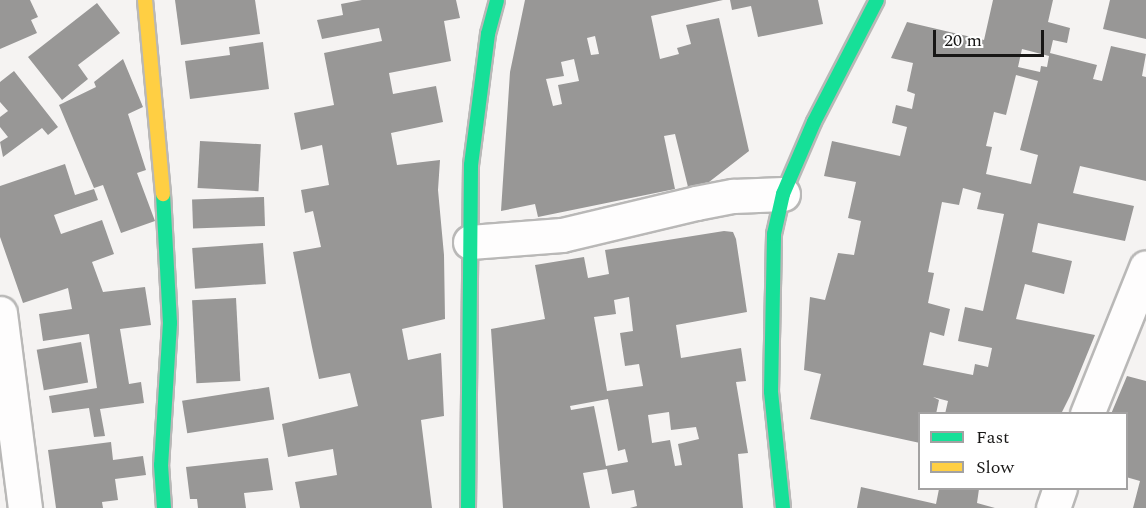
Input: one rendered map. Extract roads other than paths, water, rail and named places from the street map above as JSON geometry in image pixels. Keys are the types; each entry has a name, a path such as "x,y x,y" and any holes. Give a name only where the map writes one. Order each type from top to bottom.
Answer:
{"street":[{"path":"145,0 167,253 170,323 161,465 164,508"},
{"path":"468,508 471,165 488,34 497,0"},
{"path":"783,508 771,392 774,234 783,194 814,122 877,0"},
{"path":"470,242 562,235 696,202 733,196 783,194"},
{"path":"1088,412 1146,267"},
{"path":"0,313 25,508"},
{"path":"1053,508 1060,490"}]}
